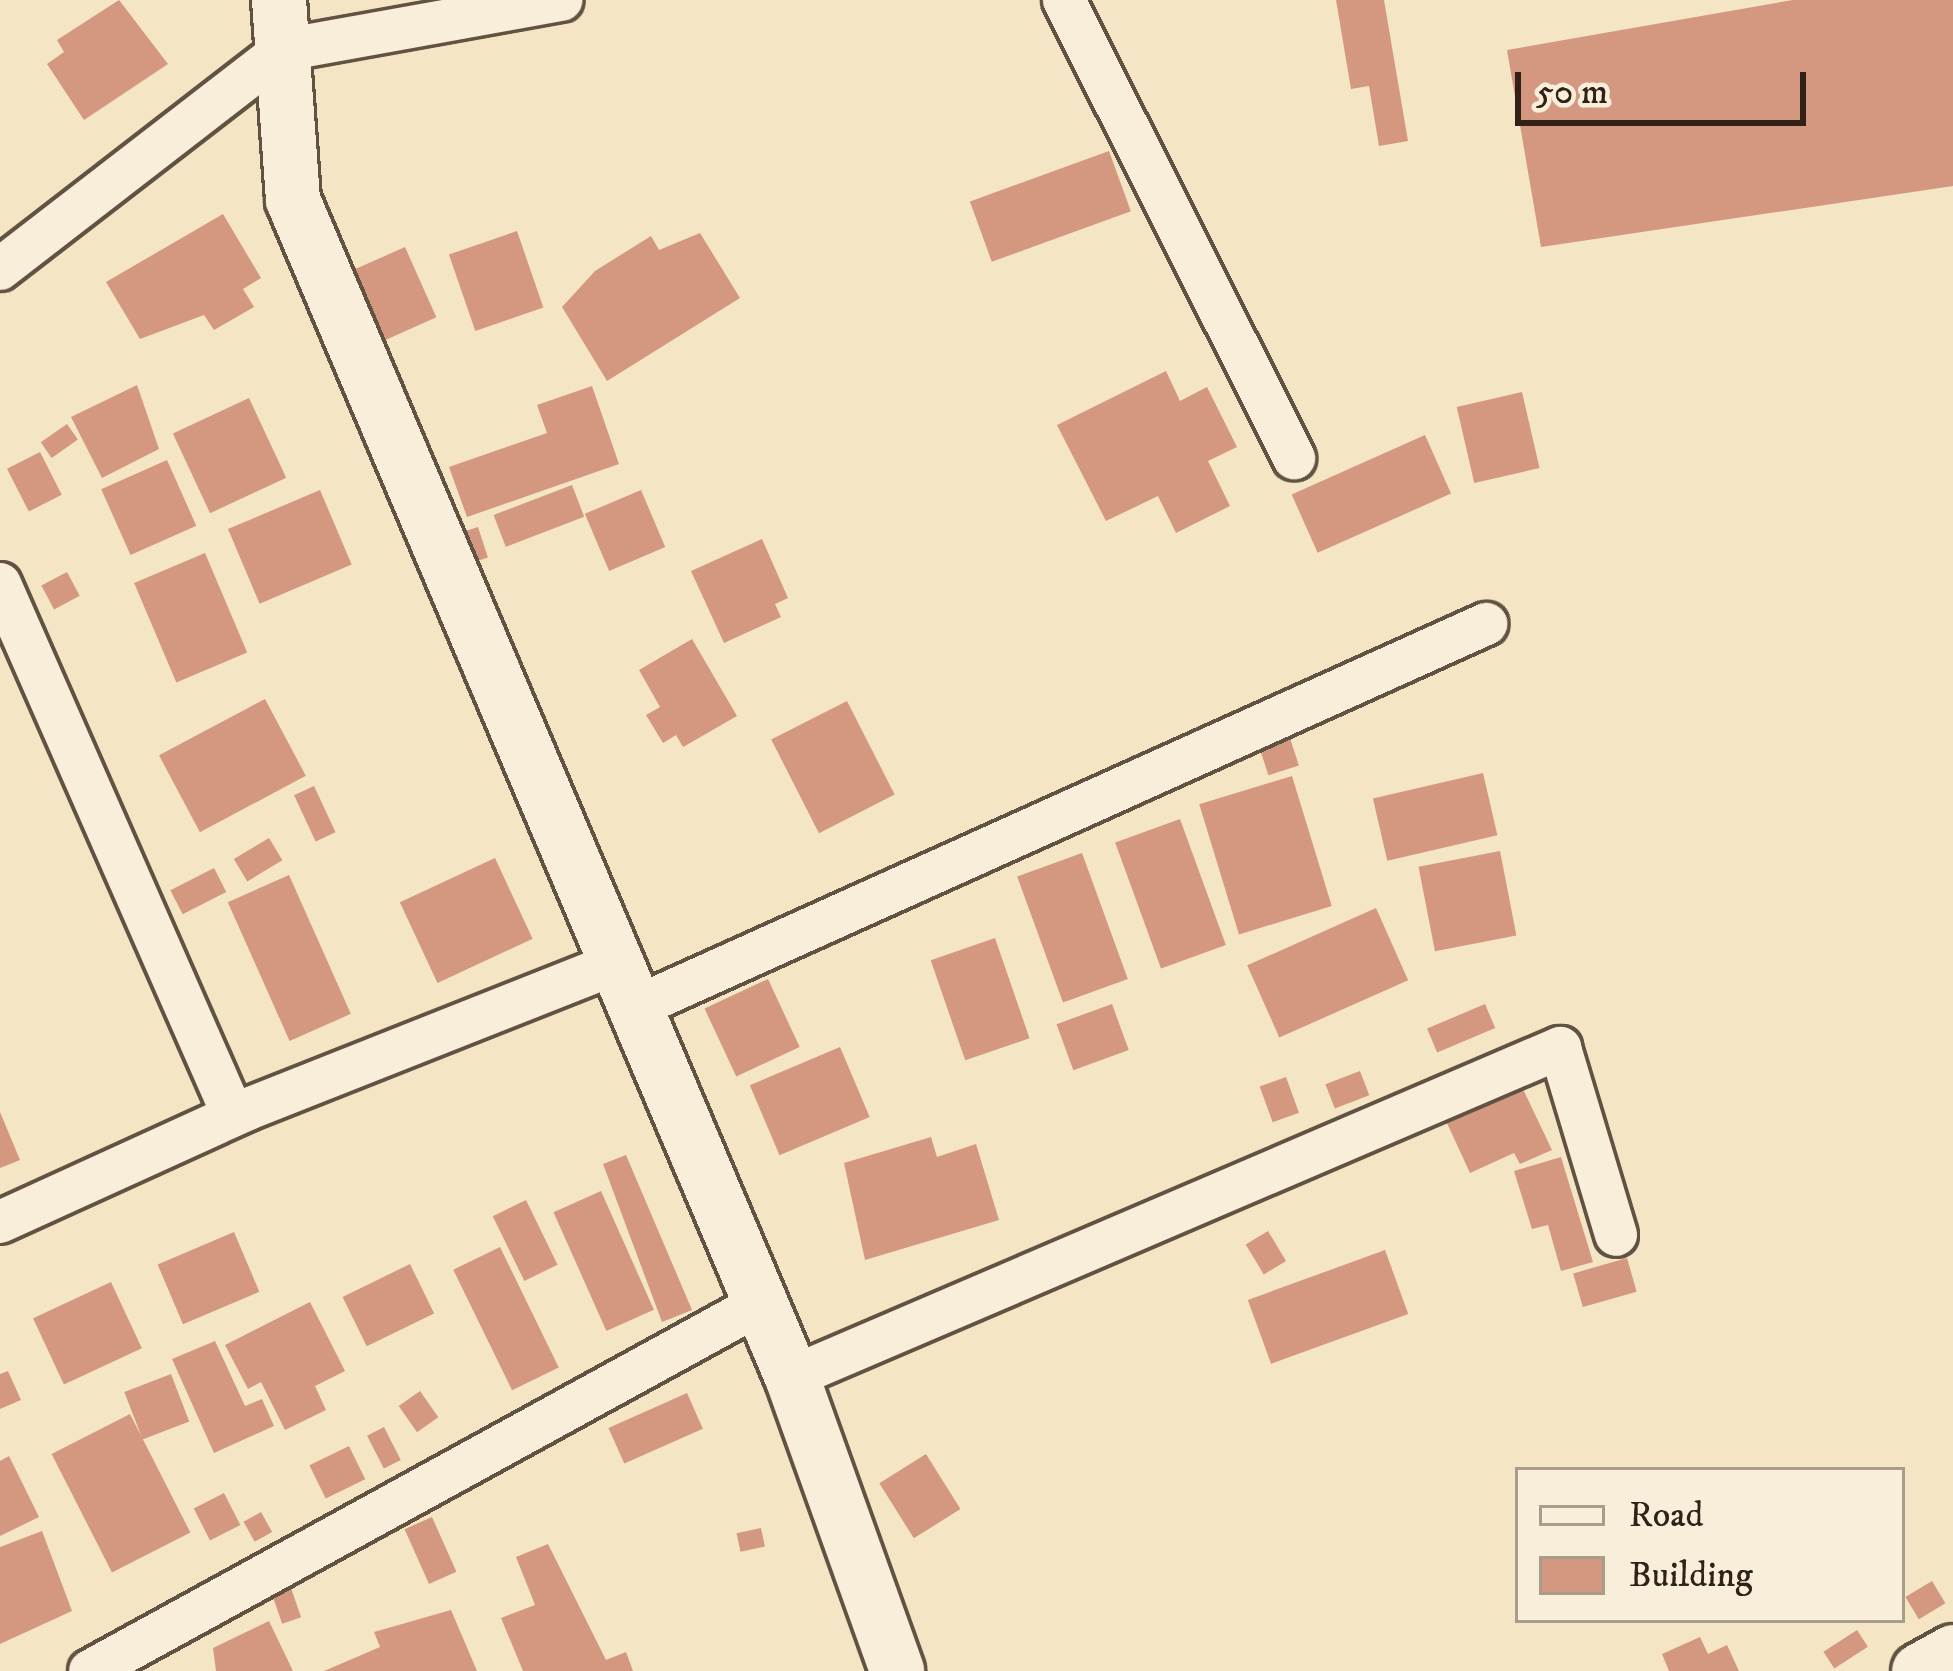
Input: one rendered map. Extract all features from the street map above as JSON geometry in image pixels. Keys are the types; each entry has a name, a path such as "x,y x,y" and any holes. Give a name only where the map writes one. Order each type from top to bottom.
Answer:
{"street":[{"path":"0,268 281,25 562,0"},
{"path":"1064,0 1294,458"},
{"path":"281,25 292,200 792,1377 896,1671"},
{"path":"0,584 233,1115"},
{"path":"0,1222 233,1115 625,986 1486,624"},
{"path":"792,1377 1560,1048 1616,1235"},
{"path":"91,1671 758,1305"},
{"path":"1919,1671 1953,1652"}],"building":[{"path":"119,0 168,64 84,120 47,64 64,52 57,40"},
{"path":"1336,0 1384,0 1408,141 1379,146 1369,86 1351,89"},
{"path":"1793,0 1953,0 1953,186 1541,247 1507,50"},
{"path":"1109,151 1131,211 992,262 970,202"},
{"path":"223,214 261,278 243,289 254,307 214,330 204,315 140,339 106,282"},
{"path":"517,231 543,308 475,331 449,254"},
{"path":"700,233 740,298 607,381 562,307 595,271 651,236 659,250"},
{"path":"405,247 436,317 383,341 352,271"},
{"path":"1166,371 1180,401 1207,387 1237,447 1208,461 1230,506 1176,533 1158,496 1106,521 1057,425"},
{"path":"137,385 159,449 102,478 71,417"},
{"path":"592,386 619,464 467,517 449,467 547,433 537,405"},
{"path":"1522,392 1540,468 1474,483 1457,407"},
{"path":"249,398 286,478 210,513 173,433"},
{"path":"67,424 78,440 52,458 41,442"},
{"path":"1425,435 1451,493 1318,553 1292,494"},
{"path":"40,452 62,495 29,512 7,469"},
{"path":"167,460 196,526 131,555 101,489"},
{"path":"572,485 584,517 506,547 494,515"},
{"path":"320,490 352,565 260,604 228,529"},
{"path":"641,490 665,547 609,571 585,514"},
{"path":"478,527 488,557 471,563 461,533"},
{"path":"762,539 788,598 775,604 781,617 724,643 691,571"},
{"path":"205,553 247,652 176,683 134,583"},
{"path":"67,572 80,596 54,609 41,586"},
{"path":"692,639 737,716 683,747 676,735 663,743 646,715 660,707 639,670"},
{"path":"265,699 306,776 200,832 159,755"},
{"path":"847,701 895,795 819,833 771,740"},
{"path":"1289,735 1299,765 1268,775 1259,745"},
{"path":"1483,773 1497,835 1387,861 1373,798"},
{"path":"1292,776 1332,906 1239,934 1199,804"},
{"path":"314,786 336,832 316,842 294,795"},
{"path":"1180,819 1226,945 1161,969 1115,843"},
{"path":"269,838 282,860 247,881 234,859"},
{"path":"1500,851 1516,935 1435,951 1419,867"},
{"path":"1082,853 1128,979 1063,1003 1017,877"},
{"path":"495,858 533,939 437,983 400,902"},
{"path":"214,868 226,892 183,914 170,890"},
{"path":"289,875 351,1014 290,1041 228,902"},
{"path":"1376,908 1408,980 1279,1038 1247,965"},
{"path":"995,938 1030,1038 965,1060 931,960"},
{"path":"768,979 800,1047 736,1077 705,1009"},
{"path":"1112,1004 1129,1050 1073,1070 1057,1024"},
{"path":"1485,1004 1495,1028 1437,1053 1427,1029"},
{"path":"840,1047 870,1117 779,1155 750,1085"},
{"path":"1360,1071 1369,1095 1335,1109 1325,1084"},
{"path":"1286,1077 1299,1113 1273,1122 1260,1087"},
{"path":"1522,1087 1552,1150 1520,1164 1514,1153 1470,1173 1446,1121"},
{"path":"0,1112 20,1160 0,1168"},
{"path":"931,1137 937,1157 976,1144 999,1220 865,1260 844,1163"},
{"path":"626,1155 692,1310 662,1322 603,1164"},
{"path":"1561,1157 1593,1262 1561,1271 1548,1225 1532,1229 1514,1171"},
{"path":"601,1191 654,1310 606,1331 553,1212"},
{"path":"526,1200 558,1265 524,1281 493,1216"},
{"path":"1268,1231 1286,1261 1264,1274 1246,1244"},
{"path":"234,1232 259,1292 183,1324 158,1264"},
{"path":"500,1247 559,1367 512,1390 453,1270"},
{"path":"1385,1250 1408,1314 1271,1364 1248,1300"},
{"path":"1627,1258 1637,1292 1583,1307 1573,1273"},
{"path":"410,1264 434,1313 367,1346 343,1297"},
{"path":"111,1282 142,1348 64,1385 33,1318"},
{"path":"310,1302 345,1371 315,1386 326,1410 285,1430 261,1382 248,1389 225,1345"},
{"path":"215,1341 245,1406 262,1399 274,1426 214,1453 172,1359"},
{"path":"8,1371 21,1400 0,1409 0,1374"},
{"path":"171,1374 189,1422 143,1440 124,1392"},
{"path":"420,1391 438,1417 417,1432 399,1406"},
{"path":"687,1393 703,1429 624,1464 608,1428"},
{"path":"130,1414 190,1533 112,1572 52,1454"},
{"path":"384,1427 401,1460 384,1469 367,1436"},
{"path":"349,1446 365,1479 326,1499 309,1465"},
{"path":"926,1454 960,1509 914,1538 879,1483"},
{"path":"9,1456 39,1517 0,1536 0,1461"},
{"path":"224,1493 240,1525 210,1541 194,1508"},
{"path":"261,1512 272,1532 255,1542 244,1522"},
{"path":"432,1517 456,1572 429,1584 405,1529"},
{"path":"761,1528 765,1547 740,1552 737,1533"},
{"path":"42,1531 72,1611 0,1644 0,1547"},
{"path":"548,1544 606,1660 626,1652 633,1671 523,1671 501,1618 535,1605 516,1557"},
{"path":"1932,1581 1945,1603 1919,1619 1905,1597"},
{"path":"291,1588 301,1617 282,1624 272,1595"},
{"path":"451,1610 477,1671 324,1671 380,1647 374,1632"},
{"path":"269,1621 293,1671 216,1671 213,1648"},
{"path":"1857,1630 1868,1647 1834,1669 1823,1652"},
{"path":"1700,1637 1708,1654 1727,1645 1739,1671 1669,1671 1662,1654"}]}
